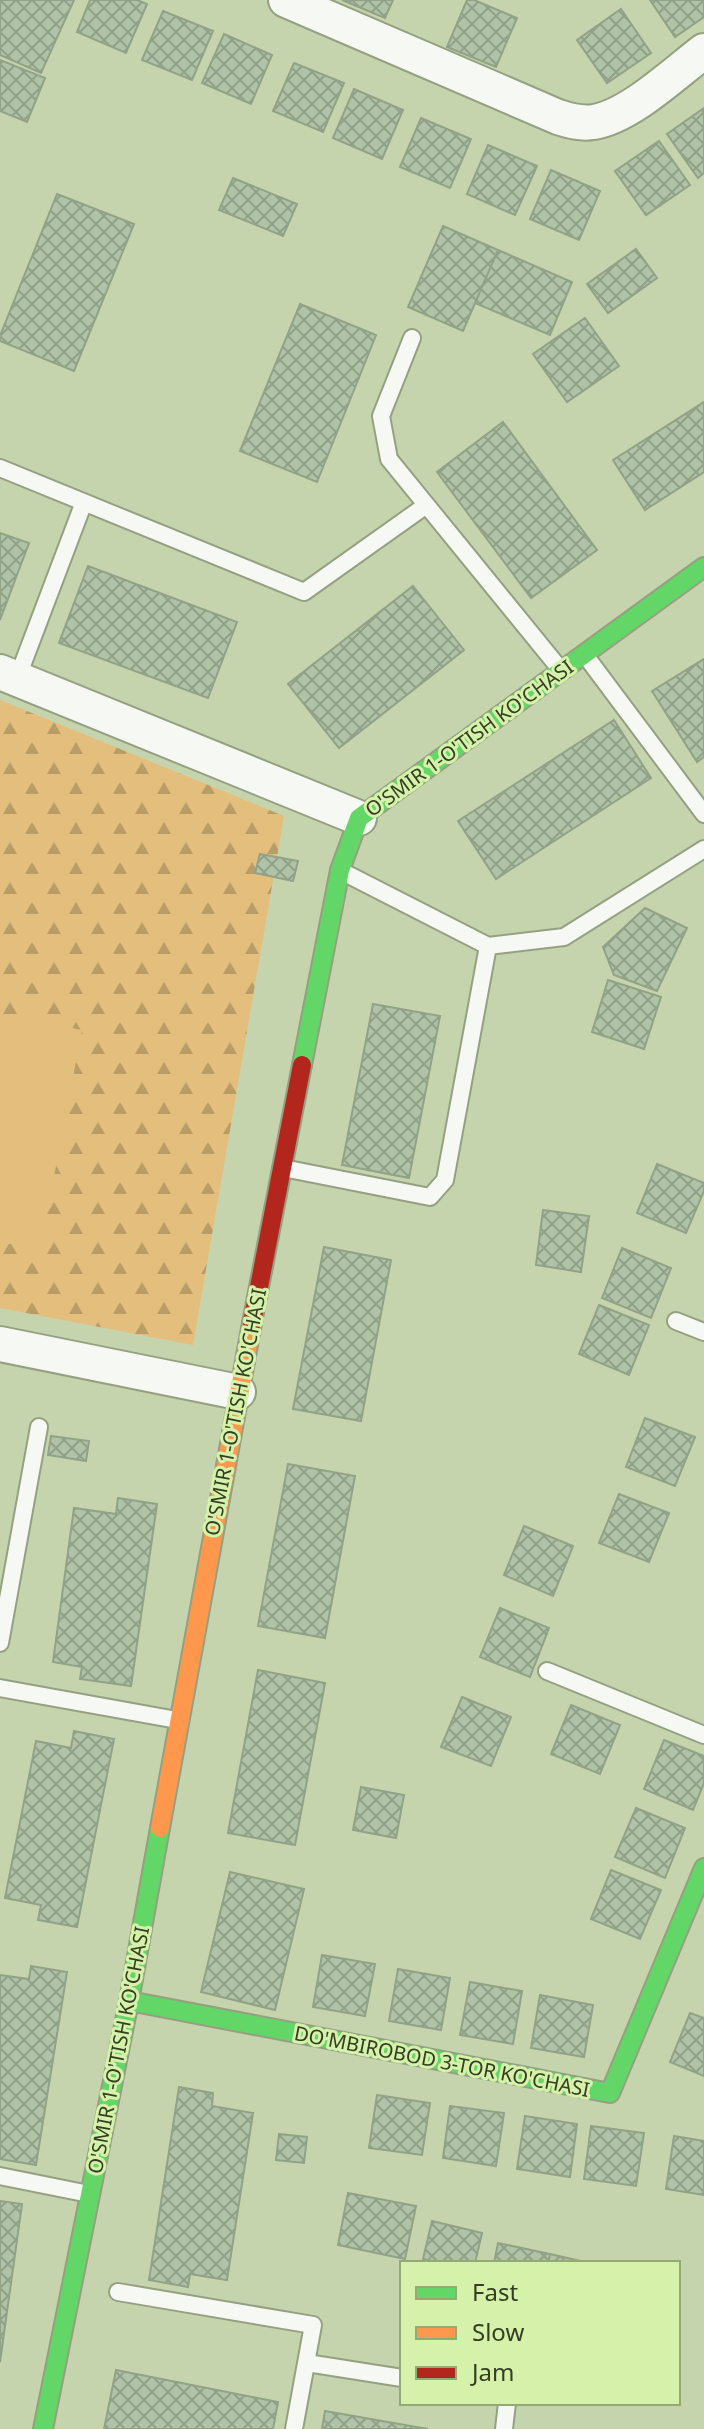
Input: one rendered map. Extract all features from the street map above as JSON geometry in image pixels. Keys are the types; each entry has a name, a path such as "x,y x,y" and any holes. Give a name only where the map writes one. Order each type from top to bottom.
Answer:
{"street":[{"path":"286,0 576,123 596,122 631,105 704,51"},
{"name":"O'SMIR 1-O'TISH KO'CHASI","path":"43,2429 129,2001 238,1392 340,870 359,818 704,567"},
{"path":"8,676 359,818"},
{"path":"0,1344 238,1392"},
{"name":"DO'MBIROBOD 3-TOR KO'CHASI","path":"129,2001 610,2093 704,1868"}],"lane":[{"path":"412,338 381,416 389,459 561,671"},
{"path":"0,468 304,592 425,506"},
{"path":"8,676 84,502"},
{"path":"584,654 704,814"},
{"path":"340,870 488,946 564,937 704,849"},
{"path":"282,1168 430,1197 445,1180 488,946"},
{"path":"676,1321 704,1332"},
{"path":"0,1643 39,1427"},
{"path":"547,1671 704,1735"},
{"path":"0,1688 179,1720"},
{"path":"0,2176 90,2194"},
{"path":"118,2292 313,2325 294,2429"},
{"path":"307,2363 400,2378"},
{"path":"504,2429 507,2405"}],"green space":[{"path":"0,700 284,816 193,1345 0,1308"},
{"path":"0,1014 82,1030 40,1250 0,1242"}],"building":[{"path":"0,0 74,0 41,73 0,55"},
{"path":"90,0 137,0 147,4 126,53 77,32"},
{"path":"342,0 393,0 385,18"},
{"path":"467,0 517,18 496,67 447,47"},
{"path":"650,0 704,0 704,17 675,37"},
{"path":"621,9 651,53 607,83 577,40"},
{"path":"163,11 213,31 192,80 142,60"},
{"path":"224,34 272,55 251,104 202,83"},
{"path":"0,60 45,78 27,122 0,111"},
{"path":"294,63 344,83 323,132 273,111"},
{"path":"354,89 403,110 382,159 333,138"},
{"path":"704,108 704,173 698,178 667,134"},
{"path":"421,118 471,139 450,188 400,167"},
{"path":"659,141 690,185 646,215 615,171"},
{"path":"488,145 537,166 515,215 467,194"},
{"path":"551,170 600,191 579,240 530,219"},
{"path":"233,178 297,204 283,236 219,210"},
{"path":"57,194 134,224 74,371 0,341"},
{"path":"443,226 498,250 463,331 408,307"},
{"path":"636,249 657,278 608,313 587,284"},
{"path":"498,250 572,282 550,335 475,303"},
{"path":"300,304 376,335 317,482 240,451"},
{"path":"585,318 619,366 567,402 533,354"},
{"path":"704,402 704,472 645,510 613,460"},
{"path":"503,422 597,550 531,598 437,472"},
{"path":"0,533 29,543 0,620"},
{"path":"88,566 237,622 208,698 59,643"},
{"path":"413,586 464,650 339,748 288,684"},
{"path":"704,659 704,757 697,762 652,691"},
{"path":"614,720 651,778 496,879 458,821"},
{"path":"260,854 298,861 293,881 255,873"},
{"path":"645,908 687,928 657,991 614,975 603,947"},
{"path":"608,980 661,997 644,1049 592,1032"},
{"path":"373,1004 440,1016 409,1178 342,1165"},
{"path":"657,1164 704,1183 704,1191 686,1233 637,1213"},
{"path":"543,1210 589,1216 581,1272 536,1265"},
{"path":"324,1247 391,1260 361,1421 293,1409"},
{"path":"622,1248 671,1268 651,1318 602,1298"},
{"path":"599,1305 649,1325 629,1375 579,1354"},
{"path":"645,1418 695,1437 675,1486 626,1467"},
{"path":"51,1436 89,1441 86,1461 48,1455"},
{"path":"288,1464 355,1476 325,1638 258,1626"},
{"path":"619,1494 669,1513 649,1562 599,1543"},
{"path":"118,1498 157,1504 131,1686 80,1679 82,1667 53,1662 74,1508 116,1514"},
{"path":"524,1526 573,1546 553,1596 504,1575"},
{"path":"500,1608 549,1628 530,1677 480,1657"},
{"path":"258,1670 325,1683 295,1845 228,1833"},
{"path":"462,1697 511,1717 491,1766 441,1747"},
{"path":"571,1705 620,1725 600,1774 551,1754"},
{"path":"74,1731 114,1739 77,1927 38,1920 41,1905 5,1898 36,1741 71,1748"},
{"path":"664,1740 704,1756 704,1783 693,1810 644,1789"},
{"path":"361,1787 404,1795 396,1838 353,1830"},
{"path":"636,1808 685,1828 665,1878 615,1857"},
{"path":"611,1870 661,1890 640,1939 591,1919"},
{"path":"230,1872 304,1889 275,2010 201,1992"},
{"path":"322,1955 375,1964 365,2016 313,2007"},
{"path":"31,1966 67,1972 36,2165 0,2159 0,1975 29,1979"},
{"path":"398,1969 450,1978 441,2030 389,2021"},
{"path":"470,1982 522,1991 513,2044 460,2035"},
{"path":"540,1995 593,2005 584,2057 531,2048"},
{"path":"690,2013 704,2018 704,2076 670,2062"},
{"path":"179,2087 213,2093 212,2106 253,2113 227,2280 190,2274 188,2287 149,2280"},
{"path":"377,2095 430,2103 422,2155 369,2148"},
{"path":"450,2106 504,2113 496,2166 443,2158"},
{"path":"525,2116 577,2124 570,2177 517,2169"},
{"path":"591,2126 644,2133 636,2186 584,2179"},
{"path":"279,2134 307,2137 304,2163 276,2160"},
{"path":"674,2136 704,2141 704,2195 666,2189"},
{"path":"348,2193 416,2206 405,2259 338,2245"},
{"path":"0,2201 22,2204 0,2362"},
{"path":"432,2221 482,2233 475,2261 423,2259"},
{"path":"498,2243 550,2254 548,2261 494,2261"},
{"path":"550,2254 580,2261 548,2261"},
{"path":"116,2370 278,2402 273,2429 104,2429"},
{"path":"325,2411 428,2429 322,2429"}],"traffic: fast":[{"path":"302,1065 340,870 359,818 704,567"},
{"path":"43,2429 129,2001 160,1828"},
{"path":"129,2001 610,2093 704,1868"}],"traffic: slow":[{"path":"160,1828 252,1323"}],"traffic: jam":[{"path":"252,1323 302,1065"}]}
